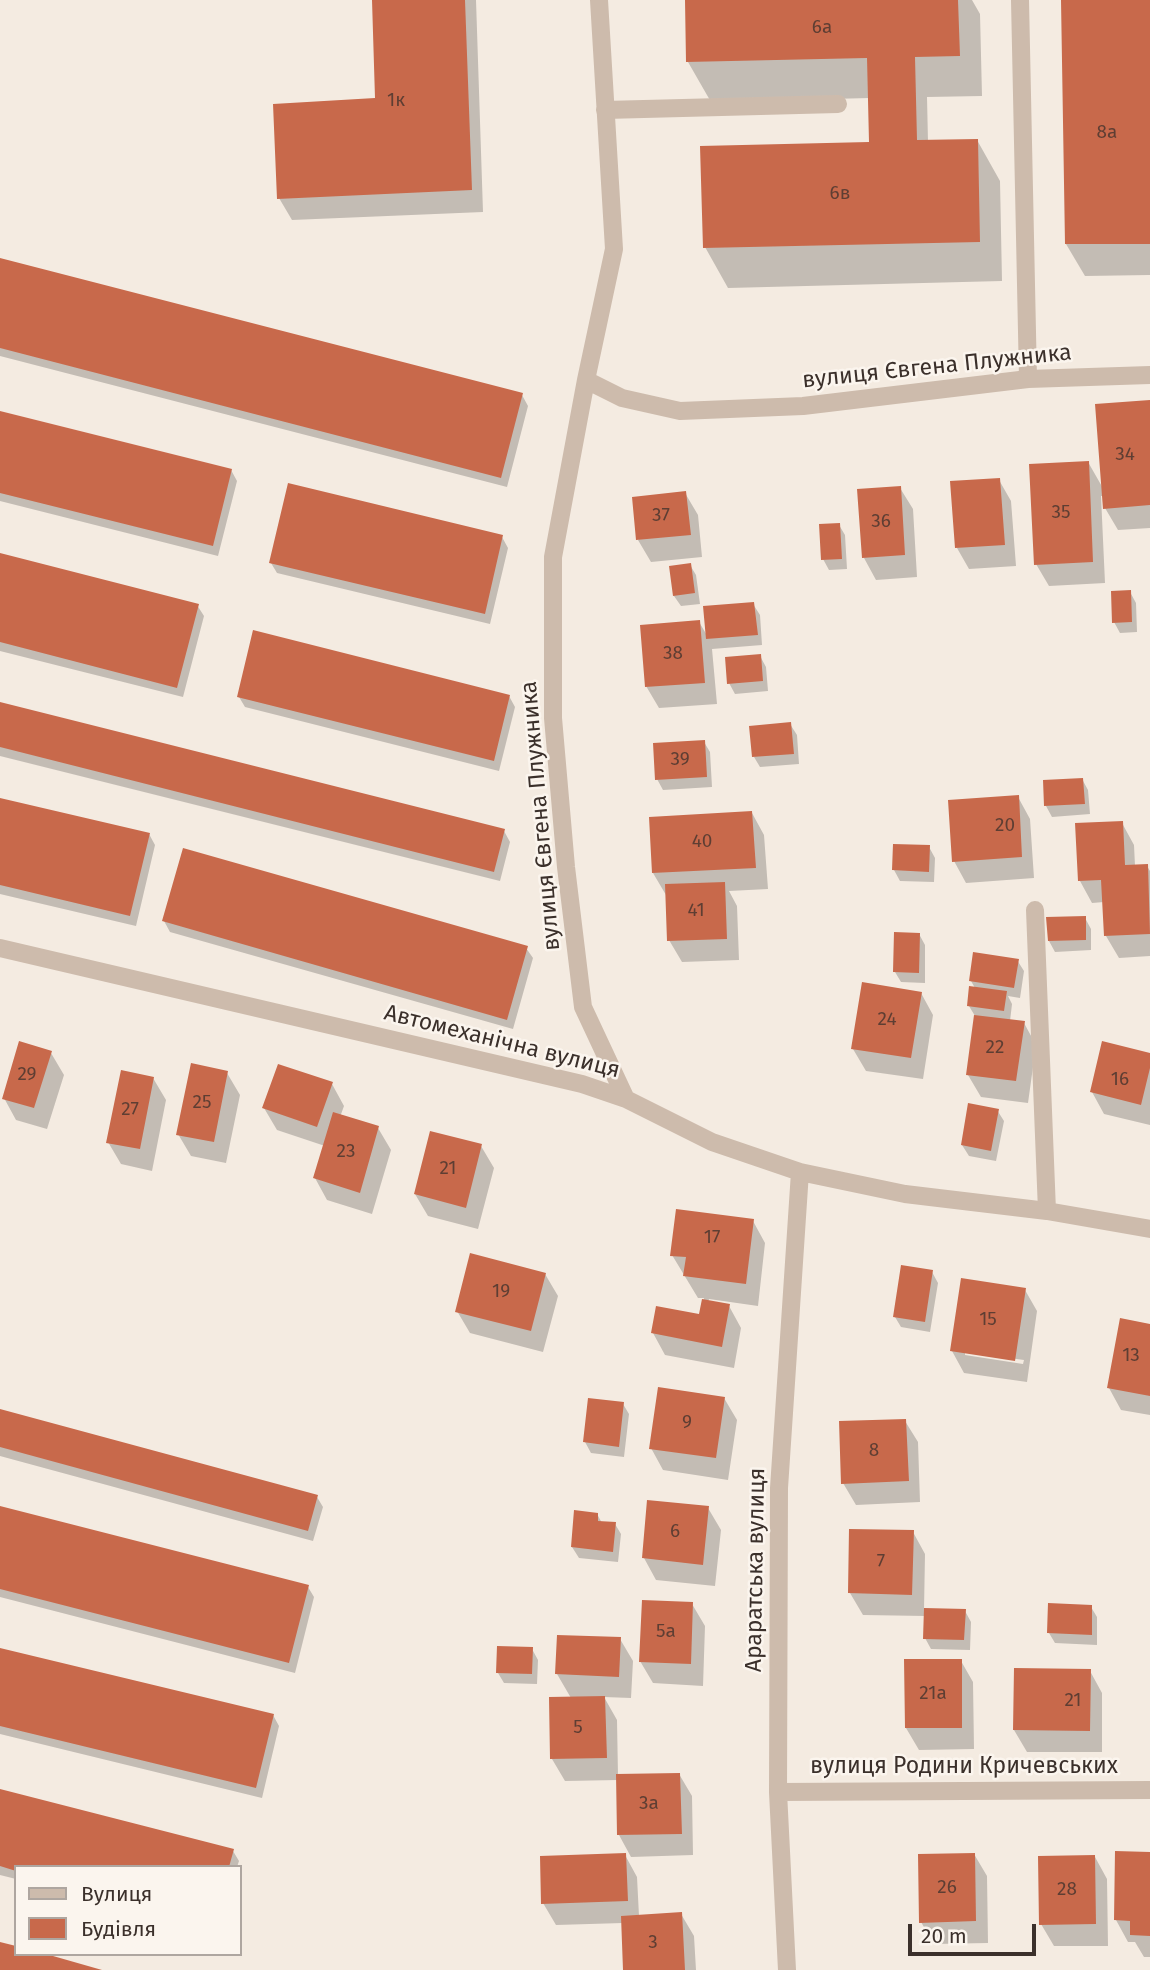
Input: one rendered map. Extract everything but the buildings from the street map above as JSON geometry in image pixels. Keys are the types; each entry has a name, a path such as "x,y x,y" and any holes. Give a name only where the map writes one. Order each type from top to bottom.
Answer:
{"street":[{"path":"586,380 614,249 599,0"},
{"path":"1020,0 1028,379"},
{"path":"605,110 838,104"},
{"name":"вулиця Євгена Плужника","path":"626,1099 583,1007 566,867 553,718 553,557 586,380 622,398 680,411 803,406 1028,379 1150,375"},
{"path":"1035,910 1047,1211"},
{"name":"Автомеханічна вулиця","path":"0,948 582,1084 626,1099 712,1142 800,1172 905,1194 1047,1211 1150,1229"},
{"name":"Араратська вулиця","path":"786,1970 778,1793 779,1488 800,1172"},
{"name":"вулиця Родини Кричевських","path":"778,1793 1150,1790"}]}
